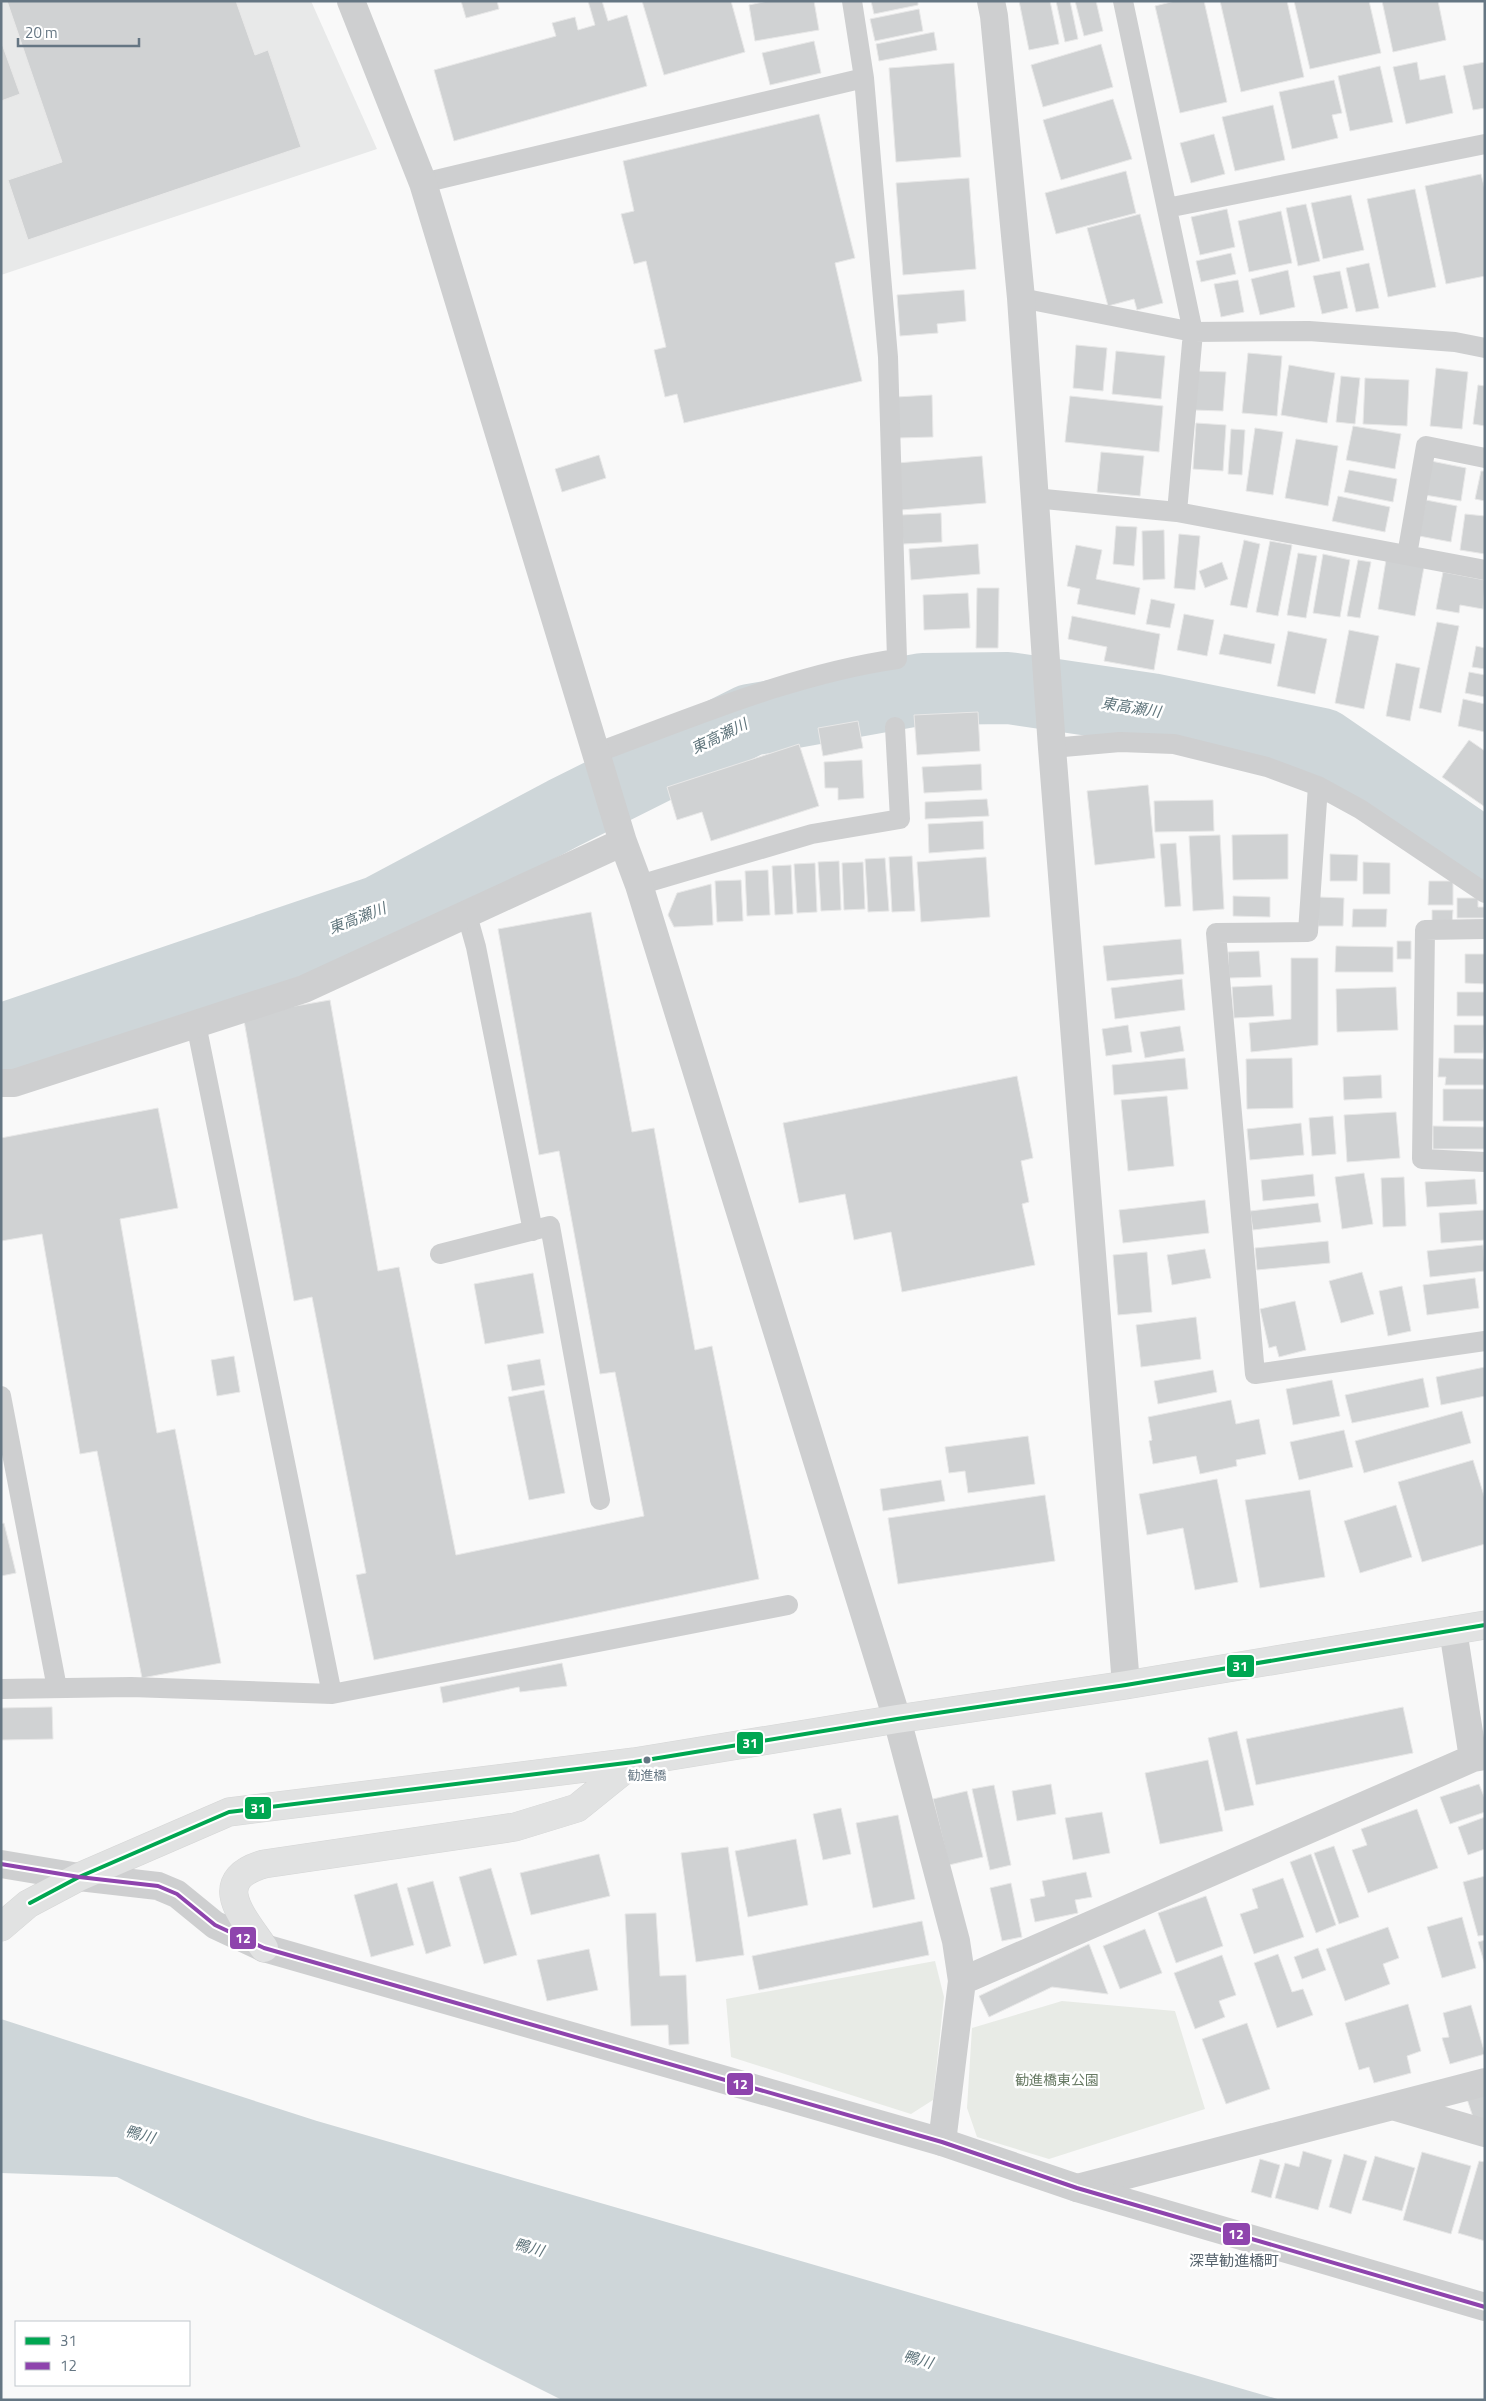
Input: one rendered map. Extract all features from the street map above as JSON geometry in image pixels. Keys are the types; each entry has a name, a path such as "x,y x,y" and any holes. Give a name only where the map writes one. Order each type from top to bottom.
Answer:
{"highway":[{"path":"1,1927 28,1904 79,1877 229,1812 634,1762 897,1719 1126,1685 1485,1626"},
{"path":"264,1948 238,1909 234,1894 234,1883 240,1874 250,1868 264,1864 515,1827 577,1808 634,1762"}],"street":[{"path":"351,1 423,183 620,834 639,886 897,1719 956,1941 962,1981 942,2142"},
{"path":"991,1 994,16 1020,298 1126,1685"},
{"path":"1,1082 14,1083 304,989 467,915 620,834"},
{"path":"962,1981 1479,1757 1453,1630"},
{"path":"1,1864 79,1877 158,1886 178,1894 215,1925 264,1948 942,2142 1077,2188 1485,2307"},
{"path":"1077,2188 1396,2107 1485,2082"},
{"path":"1396,2107 1485,2133"}],"lane":[{"path":"596,753 733,702 851,666 897,659 888,357 864,78 852,1"},
{"path":"1123,1 1193,332 1177,512"},
{"path":"423,183 864,78"},
{"path":"1167,208 1485,144"},
{"path":"1020,298 1193,332 1309,331 1455,342 1485,348"},
{"path":"1407,555 1426,446 1485,458"},
{"path":"1034,498 1177,512 1485,570"},
{"path":"639,886 812,834 900,819 896,727"},
{"path":"1052,735 1120,742 1174,744 1267,767 1318,786 1360,810 1485,893"},
{"path":"1318,786 1308,932 1216,934 1256,1374 1485,1341"},
{"path":"467,915 476,947 533,1231"},
{"path":"1485,929 1425,930 1422,1159 1485,1162"},
{"path":"196,1024 332,1694"},
{"path":"440,1254 550,1226 600,1500"},
{"path":"1,1396 57,1688"},
{"path":"1,1689 132,1687 332,1694 788,1605"}],"shaded area":[{"path":"1,1 311,1 377,149 1,275"}],"green space":[{"path":"935,1961 944,1997 933,2100 911,2114 731,2057 726,1999"},
{"name":"勧進橋東公園","path":"1062,2001 1175,2011 1205,2109 1049,2159 977,2137 967,2108 972,2028"}],"water":[{"name":"鴨川","path":"1,2019 317,2121 1281,2400 562,2400 117,2177 1,2173"}],"building":[{"path":"7,1 236,1 255,55 268,50 301,147 28,240 8,180 62,162"},
{"path":"461,1 497,1 499,9 466,18"},
{"path":"588,1 602,1 608,21 627,15 647,86 454,141 434,70 556,36 552,23 575,17 578,30 595,25"},
{"path":"642,1 731,1 745,52 664,75"},
{"path":"768,1 814,1 819,30 755,41 749,5"},
{"path":"871,1 918,1 918,5 874,14"},
{"path":"1019,1 1050,1 1059,44 1029,50"},
{"path":"1056,1 1070,1 1078,39 1065,42"},
{"path":"1075,1 1096,1 1103,31 1084,36"},
{"path":"1175,1 1204,1 1227,102 1180,113 1155,6"},
{"path":"1220,1 1287,1 1304,77 1241,92"},
{"path":"1294,1 1369,1 1381,53 1310,69"},
{"path":"1382,1 1438,1 1446,40 1393,52"},
{"path":"919,9 923,31 875,41 870,19"},
{"path":"934,32 937,50 879,61 876,44"},
{"path":"1,41 20,94 1,101"},
{"path":"814,41 821,73 770,85 762,53"},
{"path":"1101,44 1113,87 1043,107 1031,65"},
{"path":"1417,62 1420,80 1445,75 1453,113 1406,124 1393,67"},
{"path":"1485,62 1485,108 1473,110 1463,66"},
{"path":"954,63 961,157 896,162 889,68"},
{"path":"1380,66 1393,122 1350,131 1338,76"},
{"path":"1334,80 1342,113 1332,115 1338,138 1292,149 1279,92"},
{"path":"1113,99 1132,159 1061,180 1043,120"},
{"path":"1273,105 1285,160 1235,171 1222,117"},
{"path":"819,114 855,258 835,263 862,381 684,423 677,394 665,397 654,350 666,347 646,261 634,264 621,214 634,211 623,161"},
{"path":"1214,134 1225,174 1191,183 1180,143"},
{"path":"1126,171 1136,213 1056,234 1045,193"},
{"path":"1481,174 1485,190 1485,276 1446,284 1425,186"},
{"path":"969,178 976,269 903,275 896,183"},
{"path":"1415,189 1436,287 1388,297 1367,199"},
{"path":"1351,195 1364,250 1323,259 1311,203"},
{"path":"1306,204 1320,261 1298,266 1286,208"},
{"path":"1227,209 1235,247 1200,255 1191,217"},
{"path":"1281,211 1292,263 1249,272 1238,221"},
{"path":"1140,214 1163,303 1137,310 1134,299 1108,306 1087,228"},
{"path":"1231,253 1236,274 1201,282 1196,261"},
{"path":"1369,263 1379,308 1356,312 1346,268"},
{"path":"1288,270 1295,307 1260,315 1251,279"},
{"path":"1340,271 1348,308 1322,314 1313,276"},
{"path":"1238,280 1244,312 1221,317 1214,284"},
{"path":"964,290 966,321 937,324 938,333 900,336 897,295"},
{"path":"1076,345 1107,348 1103,391 1073,388"},
{"path":"1116,351 1165,356 1161,399 1112,394"},
{"path":"1248,353 1282,356 1277,416 1242,413"},
{"path":"1289,365 1335,373 1327,423 1281,415"},
{"path":"1436,368 1468,372 1462,429 1430,426"},
{"path":"1196,371 1226,372 1223,411 1194,410"},
{"path":"1341,376 1360,378 1355,424 1336,422"},
{"path":"1365,378 1409,380 1407,426 1363,424"},
{"path":"1478,385 1485,386 1485,426 1473,424"},
{"path":"932,395 933,437 897,438 896,397"},
{"path":"1070,396 1163,406 1159,452 1065,442"},
{"path":"1196,423 1226,425 1223,471 1193,469"},
{"path":"1353,426 1401,434 1395,469 1346,460"},
{"path":"1255,428 1283,432 1273,495 1246,491"},
{"path":"1231,429 1245,430 1242,475 1228,474"},
{"path":"1296,439 1338,446 1328,506 1285,498"},
{"path":"1101,452 1144,456 1140,496 1097,492"},
{"path":"599,455 606,478 562,492 555,469"},
{"path":"982,456 986,503 901,510 897,463"},
{"path":"1431,461 1466,468 1461,501 1425,495"},
{"path":"1349,470 1397,479 1393,502 1344,492"},
{"path":"1481,471 1485,471 1485,501 1475,499"},
{"path":"1338,496 1390,507 1385,532 1332,521"},
{"path":"1426,500 1457,506 1451,542 1419,536"},
{"path":"941,513 942,542 903,544 901,515"},
{"path":"1465,514 1485,516 1485,554 1460,550"},
{"path":"1116,526 1137,527 1134,566 1113,564"},
{"path":"1164,530 1165,579 1143,580 1142,531"},
{"path":"1179,534 1200,536 1195,590 1174,588"},
{"path":"1244,540 1260,544 1247,608 1230,605"},
{"path":"1270,541 1292,545 1278,616 1256,612"},
{"path":"978,544 980,574 911,580 909,549"},
{"path":"1076,545 1102,550 1096,579 1140,588 1135,615 1077,604 1080,589 1067,586"},
{"path":"1298,553 1317,556 1306,618 1287,615"},
{"path":"1323,554 1350,560 1340,617 1313,613"},
{"path":"1358,560 1371,562 1360,618 1347,616"},
{"path":"1386,560 1424,567 1415,616 1378,609"},
{"path":"1222,562 1228,579 1205,588 1199,571"},
{"path":"1443,572 1485,580 1483,609 1460,605 1459,613 1436,609"},
{"path":"977,588 999,588 998,648 976,648"},
{"path":"968,593 970,628 924,630 923,595"},
{"path":"1151,599 1175,604 1170,628 1146,624"},
{"path":"1184,614 1214,620 1207,656 1177,650"},
{"path":"1072,616 1160,634 1154,670 1104,661 1107,647 1068,639"},
{"path":"1437,622 1459,626 1441,713 1419,708"},
{"path":"1349,630 1379,636 1364,709 1335,703"},
{"path":"1288,631 1327,639 1315,694 1277,686"},
{"path":"1224,634 1275,644 1271,664 1219,654"},
{"path":"1476,646 1485,648 1485,669 1472,667"},
{"path":"1396,663 1420,668 1410,721 1386,716"},
{"path":"1469,672 1485,675 1485,697 1465,693"},
{"path":"1463,699 1485,704 1485,732 1458,726"},
{"path":"978,712 980,751 917,755 914,715"},
{"path":"858,721 863,748 823,756 818,728"},
{"path":"1469,740 1485,751 1485,807 1442,777"},
{"path":"799,744 819,806 711,841 702,812 677,820 667,787"},
{"path":"862,760 864,798 838,800 838,788 825,788 824,762"},
{"path":"981,764 982,790 924,793 922,767"},
{"path":"1148,785 1155,858 1095,865 1087,791"},
{"path":"987,799 989,816 925,819 925,802"},
{"path":"1213,800 1214,831 1155,832 1154,801"},
{"path":"983,821 984,849 929,853 928,824"},
{"path":"1288,834 1288,879 1233,880 1232,835"},
{"path":"1220,835 1224,909 1193,911 1189,836"},
{"path":"1176,843 1181,906 1165,907 1160,844"},
{"path":"1330,854 1358,855 1357,881 1330,881"},
{"path":"912,856 915,911 892,912 889,857"},
{"path":"986,857 990,917 921,922 917,862"},
{"path":"885,858 889,911 868,912 865,859"},
{"path":"839,861 841,910 821,911 818,862"},
{"path":"863,862 865,909 844,910 842,863"},
{"path":"1363,862 1390,863 1390,894 1363,894"},
{"path":"815,863 817,912 797,913 794,864"},
{"path":"791,865 793,914 775,915 772,866"},
{"path":"768,870 770,915 747,916 745,871"},
{"path":"741,880 743,921 717,922 715,881"},
{"path":"1429,881 1453,881 1453,905 1428,905"},
{"path":"711,884 713,925 674,927 668,915 677,893"},
{"path":"1233,896 1270,897 1270,917 1233,916"},
{"path":"1318,897 1344,898 1343,926 1318,926"},
{"path":"1457,898 1478,898 1478,907 1485,907 1485,918 1457,918"},
{"path":"1353,909 1387,909 1386,927 1352,927"},
{"path":"1432,910 1453,910 1452,924 1432,923"},
{"path":"591,912 632,1132 654,1128 695,1350 712,1346 759,1579 374,1660 356,1575 366,1573 312,1297 294,1301 243,1015 330,1000 378,1271 399,1267 456,1555 644,1516 615,1372 600,1374 559,1151 539,1155 498,929"},
{"path":"1181,939 1184,974 1107,981 1103,946"},
{"path":"1397,941 1411,941 1411,959 1397,959"},
{"path":"1336,946 1393,947 1393,972 1335,972"},
{"path":"1259,951 1261,977 1229,978 1228,952"},
{"path":"1465,954 1485,954 1485,984 1465,983"},
{"path":"1291,958 1318,958 1318,1045 1251,1052 1249,1023 1291,1019"},
{"path":"1182,979 1185,1010 1115,1019 1111,988"},
{"path":"1272,985 1274,1016 1234,1018 1232,987"},
{"path":"1396,987 1398,1030 1337,1032 1336,989"},
{"path":"1457,992 1485,992 1485,1016 1457,1016"},
{"path":"1128,1025 1132,1052 1106,1056 1102,1029"},
{"path":"1454,1025 1485,1025 1483,1053 1454,1053"},
{"path":"1180,1026 1184,1051 1145,1058 1140,1032"},
{"path":"1185,1058 1188,1089 1114,1095 1112,1065"},
{"path":"1292,1058 1293,1108 1247,1109 1246,1059"},
{"path":"1439,1058 1485,1059 1485,1085 1445,1085 1446,1077 1438,1077"},
{"path":"1381,1075 1382,1098 1344,1100 1343,1077"},
{"path":"1017,1076 1033,1158 1021,1161 1029,1202 1022,1204 1035,1265 902,1292 891,1232 854,1240 845,1194 799,1203 783,1123"},
{"path":"1443,1089 1485,1089 1485,1121 1443,1121"},
{"path":"1167,1096 1174,1166 1128,1171 1121,1100"},
{"path":"158,1108 178,1208 120,1219 157,1433 175,1429 221,1663 142,1678 97,1451 80,1454 42,1234 1,1241 1,1138"},
{"path":"1396,1112 1400,1158 1347,1162 1344,1115"},
{"path":"1333,1116 1336,1154 1312,1156 1309,1118"},
{"path":"1301,1123 1304,1155 1250,1160 1247,1129"},
{"path":"1433,1126 1485,1127 1485,1149 1433,1149"},
{"path":"1364,1173 1373,1224 1342,1229 1335,1177"},
{"path":"1313,1174 1315,1196 1263,1201 1261,1180"},
{"path":"1404,1177 1406,1226 1383,1227 1381,1178"},
{"path":"1475,1179 1477,1204 1427,1207 1425,1182"},
{"path":"1205,1200 1209,1233 1123,1243 1119,1210"},
{"path":"1318,1203 1321,1222 1253,1230 1250,1211"},
{"path":"1485,1210 1485,1240 1441,1243 1439,1213"},
{"path":"1328,1241 1330,1263 1257,1270 1255,1248"},
{"path":"1483,1245 1485,1271 1430,1277 1427,1251"},
{"path":"1205,1249 1211,1278 1172,1285 1167,1255"},
{"path":"1147,1252 1152,1312 1118,1315 1113,1255"},
{"path":"1362,1272 1374,1314 1341,1323 1329,1281"},
{"path":"533,1273 544,1333 485,1344 474,1284"},
{"path":"1475,1278 1479,1308 1427,1315 1423,1285"},
{"path":"1402,1286 1411,1331 1388,1336 1379,1291"},
{"path":"1295,1301 1306,1350 1279,1357 1276,1346 1269,1348 1260,1309"},
{"path":"1196,1317 1201,1359 1141,1367 1136,1325"},
{"path":"234,1356 240,1392 217,1396 211,1360"},
{"path":"540,1359 545,1385 512,1391 507,1365"},
{"path":"1485,1367 1485,1396 1441,1405 1436,1377"},
{"path":"1213,1370 1217,1392 1158,1404 1154,1381"},
{"path":"1423,1378 1429,1407 1352,1423 1345,1395"},
{"path":"1332,1380 1340,1416 1293,1425 1286,1389"},
{"path":"544,1390 565,1493 529,1500 508,1397"},
{"path":"1231,1400 1236,1424 1259,1419 1266,1454 1236,1460 1237,1466 1200,1474 1196,1456 1153,1464 1149,1441 1152,1440 1148,1417"},
{"path":"1462,1411 1471,1443 1364,1473 1355,1441"},
{"path":"1344,1430 1353,1467 1299,1480 1290,1442"},
{"path":"1028,1436 1035,1484 968,1493 965,1471 949,1473 945,1447"},
{"path":"1473,1460 1485,1499 1485,1544 1422,1562 1398,1482"},
{"path":"1217,1479 1238,1582 1195,1590 1183,1528 1147,1535 1139,1494"},
{"path":"941,1480 945,1501 883,1511 880,1489"},
{"path":"1310,1490 1325,1577 1260,1588 1245,1500"},
{"path":"1045,1495 1055,1561 898,1584 888,1518"},
{"path":"1396,1505 1412,1557 1360,1573 1344,1521"},
{"path":"4,1523 16,1573 1,1576 1,1524"},
{"path":"562,1663 567,1686 520,1692 519,1687 443,1703 440,1687"},
{"path":"52,1707 53,1739 1,1740 1,1708"},
{"path":"1403,1707 1413,1753 1256,1785 1246,1739"},
{"path":"1237,1731 1254,1805 1225,1811 1208,1738"},
{"path":"1208,1760 1223,1831 1160,1844 1145,1773"},
{"path":"1051,1784 1056,1814 1017,1821 1012,1791"},
{"path":"1479,1784 1485,1799 1485,1812 1450,1824 1440,1797"},
{"path":"994,1785 1011,1865 990,1870 972,1789"},
{"path":"967,1791 983,1857 949,1865 933,1799"},
{"path":"841,1808 851,1854 823,1860 813,1814"},
{"path":"1417,1809 1438,1868 1368,1893 1352,1850 1367,1845 1361,1829"},
{"path":"1102,1812 1110,1853 1073,1860 1065,1818"},
{"path":"898,1815 915,1899 873,1908 856,1823"},
{"path":"1485,1817 1485,1849 1468,1855 1458,1827"},
{"path":"796,1839 808,1905 748,1917 735,1851"},
{"path":"1334,1846 1359,1917 1339,1924 1314,1853"},
{"path":"728,1847 744,1955 696,1962 681,1853"},
{"path":"599,1854 610,1896 531,1915 520,1873"},
{"path":"1311,1854 1336,1925 1316,1933 1290,1862"},
{"path":"491,1868 517,1955 484,1964 459,1877"},
{"path":"1086,1872 1092,1897 1075,1900 1078,1913 1035,1922 1030,1899 1045,1896 1042,1881"},
{"path":"1485,1876 1485,1935 1478,1936 1463,1882"},
{"path":"1283,1878 1304,1937 1254,1954 1240,1914 1258,1908 1252,1889"},
{"path":"433,1881 451,1946 426,1954 407,1888"},
{"path":"397,1883 414,1945 371,1957 354,1895"},
{"path":"1011,1883 1022,1937 1002,1941 990,1888"},
{"path":"1206,1896 1223,1946 1176,1963 1158,1913"},
{"path":"656,1913 660,1976 686,1975 689,2044 669,2045 668,2025 631,2026 625,1914"},
{"path":"1462,1917 1476,1968 1442,1978 1427,1927"},
{"path":"922,1921 929,1955 759,1990 752,1956"},
{"path":"1388,1927 1399,1958 1383,1964 1390,1984 1345,2001 1326,1949"},
{"path":"1145,1929 1162,1973 1120,1989 1103,1946"},
{"path":"1485,1940 1485,1965 1478,1942"},
{"path":"1089,1944 1108,1994 1052,1987 989,2017 979,1996"},
{"path":"1318,1948 1326,1970 1302,1979 1294,1957"},
{"path":"589,1949 598,1990 547,2001 537,1960"},
{"path":"1278,1954 1292,1992 1303,1989 1313,2015 1277,2028 1254,1963"},
{"path":"1222,1955 1236,1995 1219,2001 1225,2017 1195,2029 1174,1973"},
{"path":"1408,2004 1421,2051 1407,2056 1411,2073 1374,2083 1369,2067 1359,2070 1345,2023"},
{"path":"1471,2005 1485,2054 1450,2064 1442,2038 1449,2037 1443,2013"},
{"path":"1247,2023 1270,2089 1226,2104 1202,2039"},
{"path":"1485,2094 1485,2123 1476,2126 1467,2099"},
{"path":"1303,2151 1332,2160 1318,2210 1275,2198 1285,2163 1299,2167"},
{"path":"1422,2152 1471,2166 1451,2234 1403,2220"},
{"path":"1344,2154 1367,2161 1351,2214 1329,2207"},
{"path":"1375,2156 1415,2168 1402,2211 1362,2200"},
{"path":"1260,2159 1280,2165 1271,2198 1251,2192"},
{"path":"1479,2161 1485,2162 1485,2241 1458,2233"}],"waterway":[{"name":"東高瀬川","path":"1,1040 380,911 564,813 750,720 923,689 1008,688 1151,709 1322,744 1485,856"}],"transit line":[{"name":"31","path":"30,1903 79,1877 229,1812 634,1762 897,1719 1126,1685 1485,1625"},
{"name":"12","path":"1,1864 79,1877 158,1886 177,1894 215,1925 264,1948 942,2142 1077,2188 1485,2307"}],"place":[{"name":"勧進橋","path":"647,1760"}],"district":[{"name":"深草勧進橋町","path":"1234,2260"}]}
